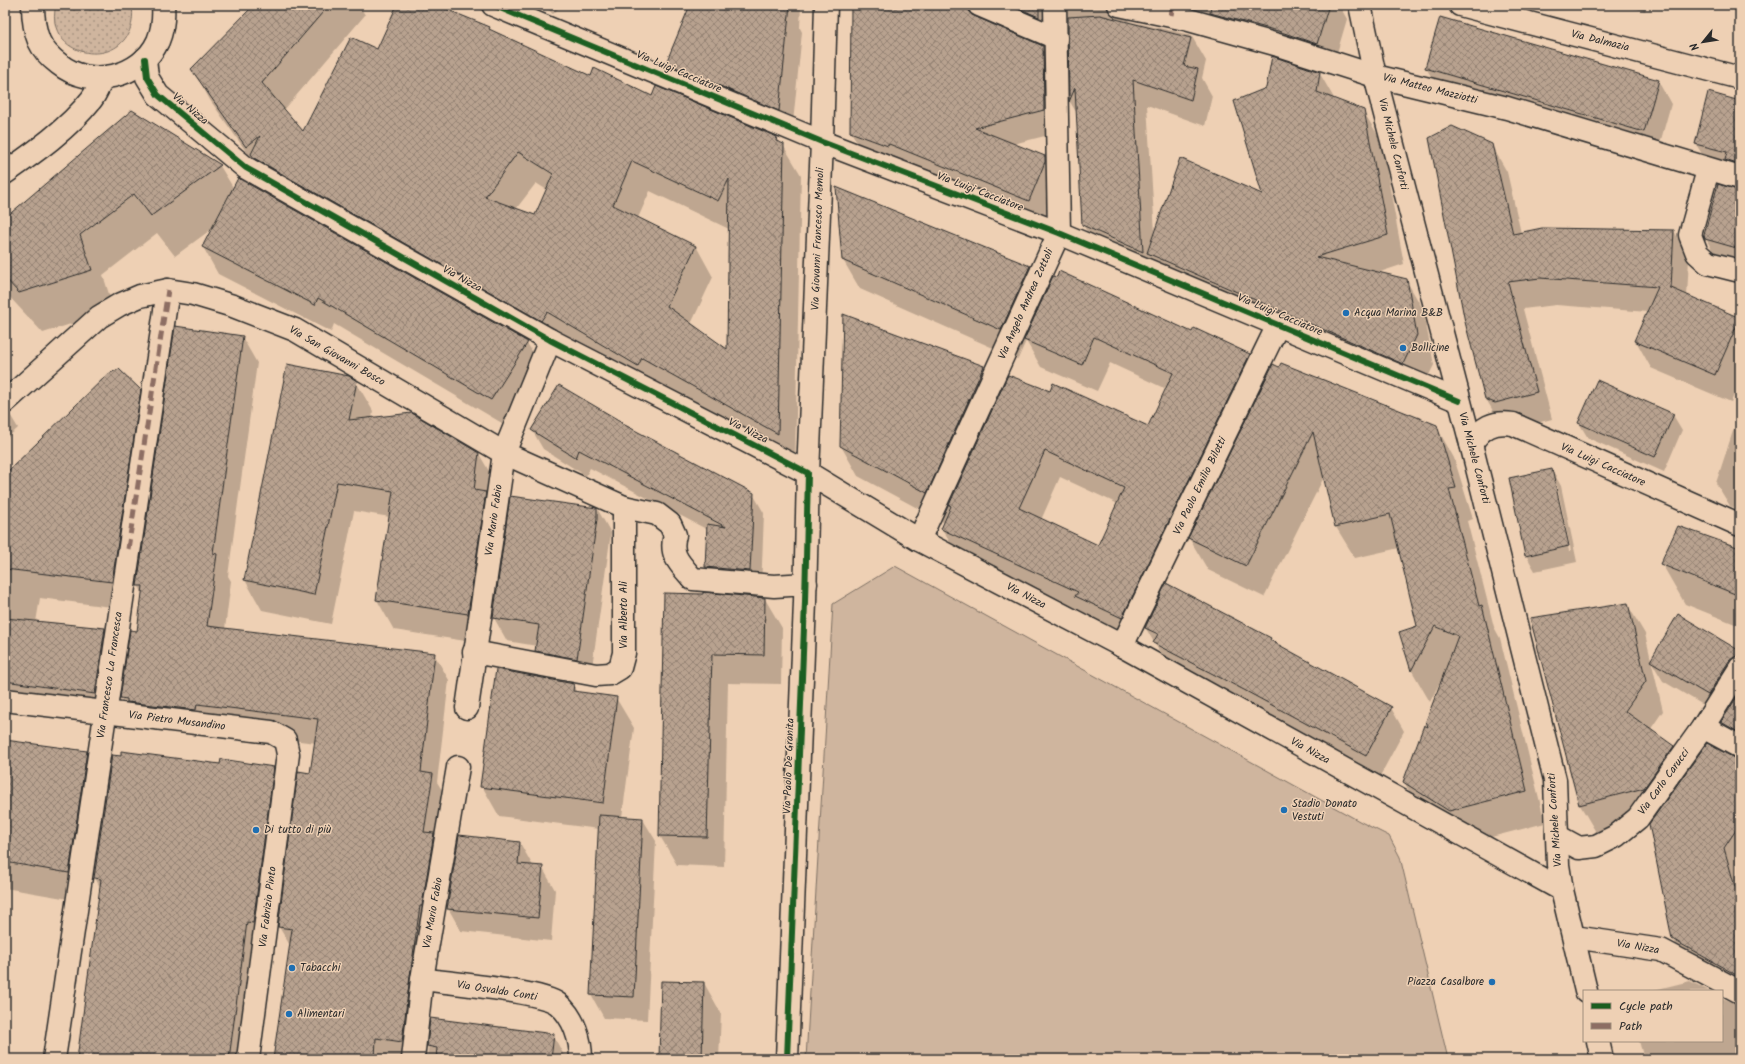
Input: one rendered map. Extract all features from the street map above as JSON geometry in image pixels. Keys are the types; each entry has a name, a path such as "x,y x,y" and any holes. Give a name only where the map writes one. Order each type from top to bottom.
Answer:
{"street":[{"path":"33,5 34,24 40,42 51,58 66,70 83,77 103,78 118,75 133,69 145,59 158,41 164,21 163,5"},
{"name":"Via Luigi Cacciatore","path":"493,5 822,142 1059,233 1459,401"},
{"name":"Via Giovanni Francesco Memoli","path":"808,473 822,142 826,5"},
{"path":"979,5 1056,38"},
{"name":"Via Angelo Andrea Zottoli","path":"919,540 1059,233 1055,5"},
{"name":"Via Matteo Mazziotti","path":"1119,5 1172,10 1375,76 1506,108 1708,170 1740,178"},
{"name":"Via Michele Conforti","path":"1360,5 1375,76 1471,444 1555,780 1558,865 1562,890 1586,990"},
{"name":"Via Dalmazia","path":"1460,5 1740,78"},
{"name":"Via Nizza","path":"145,59 147,77 158,95 246,168 550,340 808,473 919,540 1122,646 1562,890"},
{"path":"5,173 24,160 68,124 92,99 103,78"},
{"path":"1708,170 1690,235 1697,253 1708,263 1740,271"},
{"name":"Via San Giovanni Bosco","path":"5,402 99,317 119,305 140,296 168,290 193,294 233,306 295,330 504,453"},
{"name":"Via Francesco La Francesca","path":"54,1059 128,549 168,290"},
{"name":"Via Paolo Emilio Bilotti","path":"1122,646 1278,326"},
{"name":"Via Mario Fabio","path":"467,708 504,453 550,340"},
{"name":"Via Luigi Cacciatore","path":"1471,444 1478,434 1488,427 1500,422 1512,424 1740,525"},
{"path":"504,453 624,507 657,514 670,524 675,535 672,546 678,561 693,579 774,586 806,584"},
{"name":"Via Paolo De Granita","path":"787,1059 806,584 808,473"},
{"name":"Via Alberto Ali","path":"474,652 596,675 610,674 620,668 624,654 624,507"},
{"name":"Via Carlo Carucci","path":"1557,836 1579,848 1596,846 1616,836 1638,818 1703,727 1740,668"},
{"name":"Via Pietro Musandino","path":"5,700 271,732 285,740 288,754"},
{"path":"1703,727 1740,747"},
{"name":"Via Fabrizio Pinto","path":"248,1059 288,754"},
{"name":"Via Mario Fabio","path":"413,1059 422,979 458,768"},
{"name":"Via Nizza","path":"1574,937 1661,950 1740,992"},
{"name":"Via Osvaldo Conti","path":"422,979 534,995 558,1004 572,1022 581,1044 581,1059"},
{"path":"1598,1042 1602,1059"}],"shaded area":[{"path":"56,5 132,5 131,27 122,42 108,51 92,53 76,49 63,40 55,25"},
{"path":"895,566 1389,836 1400,857 1448,1059 806,1059 833,604"}],"building":[{"path":"254,5 329,5 262,83 303,131 351,37 377,49 397,5 436,5 490,27 489,29 591,76 594,68 652,96 656,86 777,137 776,141 784,144 778,434 642,358 638,366 547,312 541,321 254,158 251,154 260,136 246,147 191,69","holes":["518,152 553,174 535,215 485,197","632,161 718,201 729,179 727,349 667,306 696,246 613,205"]},
{"path":"690,5 790,5 779,111 666,63"},
{"path":"851,5 967,5 969,12 974,16 1043,46 1044,110 975,128 1045,156 1045,162 1029,201 889,144 888,146 850,132"},
{"path":"1011,5 1039,5 1039,17"},
{"path":"1211,5 1329,5 1317,44 1278,31 1210,13"},
{"path":"1100,15 1191,38 1184,66 1198,69 1191,100 1133,80 1143,252 1082,225 1075,88 1069,102 1068,17"},
{"path":"1440,17 1659,80 1644,132 1425,68"},
{"path":"1272,56 1320,72 1317,92 1364,110 1388,235 1316,257 1407,279 1417,335 1403,364 1147,253 1180,158 1262,194 1234,101 1266,88"},
{"path":"1708,92 1740,101 1740,165 1725,160 1727,152 1695,144"},
{"path":"132,110 221,165 151,216 134,194 80,235 92,270 19,293 5,278 5,218"},
{"path":"1452,126 1492,144 1513,234 1542,228 1674,230 1671,288 1740,318 1715,375 1634,341 1658,287 1540,278 1508,282 1537,392 1495,403 1485,399 1465,322 1429,138"},
{"path":"238,178 528,342 491,400 318,298 315,305 202,247"},
{"path":"1718,184 1740,190 1740,249 1705,239 1704,235"},
{"path":"836,187 1030,266 1001,330 842,260"},
{"path":"1059,271 1192,332 1194,328 1250,354 1122,618 1075,596 1078,592 941,529 951,506 949,505 1008,375 1050,391 1053,383 1148,426 1173,373 1094,337 1082,365 1024,340 1053,276 1057,277","holes":["1045,451 1124,488 1098,545 1019,508"]},
{"path":"843,314 984,366 927,493 840,446"},
{"path":"175,326 243,336 213,553 217,554 207,626 435,653 421,772 433,774 424,832 434,833 422,906 420,906 402,1042 376,1038 375,1059 273,1059 292,929 278,927 298,771 310,773 318,719 197,704 196,710 127,702 127,699 120,698 130,630 137,631 143,586 137,586"},
{"path":"1281,363 1437,425 1456,488 1449,489 1479,606 1482,605 1527,791 1449,811 1403,782 1424,725 1428,727 1426,721 1458,636 1435,626 1411,671 1399,632 1417,626 1390,514 1335,527 1313,432 1246,566 1188,538 1273,364 1279,367"},
{"path":"287,364 349,376 357,381 349,420 412,413 479,453 474,490 486,492 468,614 376,600 393,491 337,482 314,595 244,580"},
{"path":"119,369 141,390 112,582 5,569 5,474 108,374"},
{"path":"1597,380 1674,414 1655,457 1578,423"},
{"path":"559,385 622,422 621,423 754,493 750,571 705,567 707,524 726,527 579,450 576,458 531,430"},
{"path":"1552,469 1569,546 1525,556 1509,478"},
{"path":"510,496 597,508 597,519 577,659 535,651 539,625 493,618"},
{"path":"1678,526 1740,548 1740,596 1660,564"},
{"path":"1166,583 1271,638 1270,640 1392,707 1366,756 1153,643 1158,634 1145,628"},
{"path":"703,592 765,598 764,655 712,654 707,837 659,836 664,593 703,594"},
{"path":"1628,603 1646,681 1625,711 1674,746 1644,788 1579,805 1530,618"},
{"path":"1678,614 1740,651 1740,656 1734,657 1729,661 1708,695 1650,661"},
{"path":"5,618 105,628 95,694 5,681"},
{"path":"496,669 574,684 573,691 617,697 603,803 480,787"},
{"path":"1740,692 1740,733 1721,722"},
{"path":"5,740 87,751 69,873 5,862"},
{"path":"1707,743 1734,758 1740,759 1740,824 1724,848 1735,887 1740,890 1740,977 1672,939 1649,824"},
{"path":"121,751 220,764 221,759 274,767 253,923 247,922 229,1059 77,1059 101,879 94,878 112,755 121,756"},
{"path":"599,815 643,818 634,997 590,995"},
{"path":"459,835 520,842 518,864 543,866 538,918 447,909"},
{"path":"661,981 704,982 702,1059 659,1059"},
{"path":"430,1018 554,1034 551,1059 436,1059 437,1048 427,1046"}],"marked path":[{"path":"1171,15 1173,5"},
{"path":"128,549 168,290"}],"cycle path":[{"path":"493,5 822,142 1059,233 1459,401"},
{"path":"145,59 147,77 158,95 246,168 550,340 808,473 805,602 787,1059"}],"place":[{"name":"Acqua Marina B&B","path":"1346,313"},
{"name":"Bollicine","path":"1403,348"},
{"name":"Stadio Donato Vestuti","path":"1284,810"},
{"name":"Di tutto di più","path":"256,830"},
{"name":"Tabacchi","path":"292,968"},
{"name":"Piazza Casalbore","path":"1492,982"},
{"name":"Alimentari","path":"289,1014"}]}
